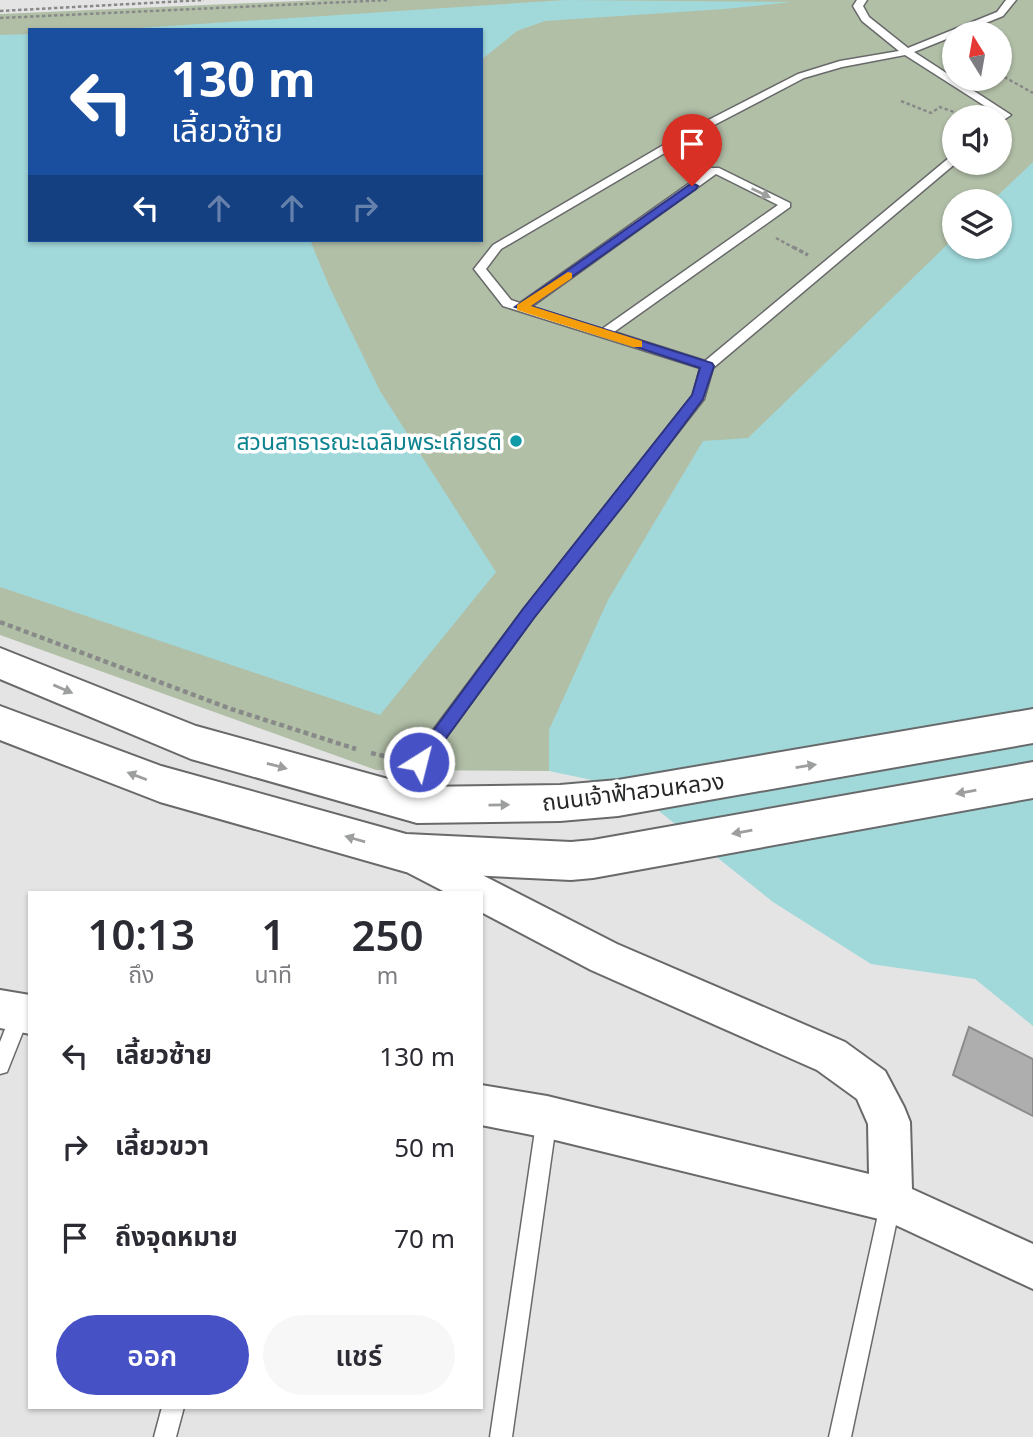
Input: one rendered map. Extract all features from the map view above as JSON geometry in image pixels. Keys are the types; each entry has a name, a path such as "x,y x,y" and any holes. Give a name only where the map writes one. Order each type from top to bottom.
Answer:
{"main road":[{"name":"ถนนเจ้าฟ้าสวนหลวง","path":"0,663 191,742 417,805 492,805 618,798 1033,726"},
{"path":"0,723 160,784 406,853 571,861 593,859 1033,780"}],"street":[{"path":"406,853 477,891"},
{"path":"483,894 604,957 831,1056 871,1085 889,1122 891,1201"},
{"path":"483,1105 547,1117 891,1201 1033,1267"}],"lane":[{"path":"862,0 858,6 865,19 907,52 990,105"},
{"path":"707,366 507,303 480,269 498,247 693,132 802,76 841,64 907,52 1000,13 1011,0"},
{"path":"392,798 528,614 699,396 707,366 942,169"},
{"path":"521,307 715,170 786,205 603,334"},
{"path":"0,1065 17,1013"},
{"path":"501,1437 547,1117"},
{"path":"840,1437 891,1201"},
{"path":"165,1437 172,1409"}],"path":[{"path":"0,11 204,0"},
{"path":"0,18 389,0"},
{"path":"1012,81 1033,93"},
{"path":"901,101 931,113 942,108"},
{"path":"769,234 828,265"},
{"path":"0,622 231,709 363,752 419,762"}],"green space":[{"name":"สวนสาธารณะเฉลิมพระเกียรติ","path":"322,0 1033,0 1033,701 549,771 376,770 0,635 0,14"}],"water":[{"path":"566,0 792,2 545,21 517,31 483,58 483,28 139,28"},
{"path":"28,34 28,242 311,242 380,391 496,572 380,715 0,587 0,35"},
{"path":"1033,162 1033,1026 975,979 871,964 773,902 630,788 549,771 549,730 608,600 703,441 748,438 942,250 942,259 1012,259 1012,189 1005,189"}],"building":[{"path":"969,1027 1033,1059 1033,1116 953,1075"}],"slow traffic":[{"path":"568,275 521,307 638,344"}],"place":[{"name":"สวนสาธารณะเฉลิมพระเกียรติ","path":"516,441"}],"route":[{"path":"419,762 528,614 699,396 707,366 521,307 692,186"}]}
